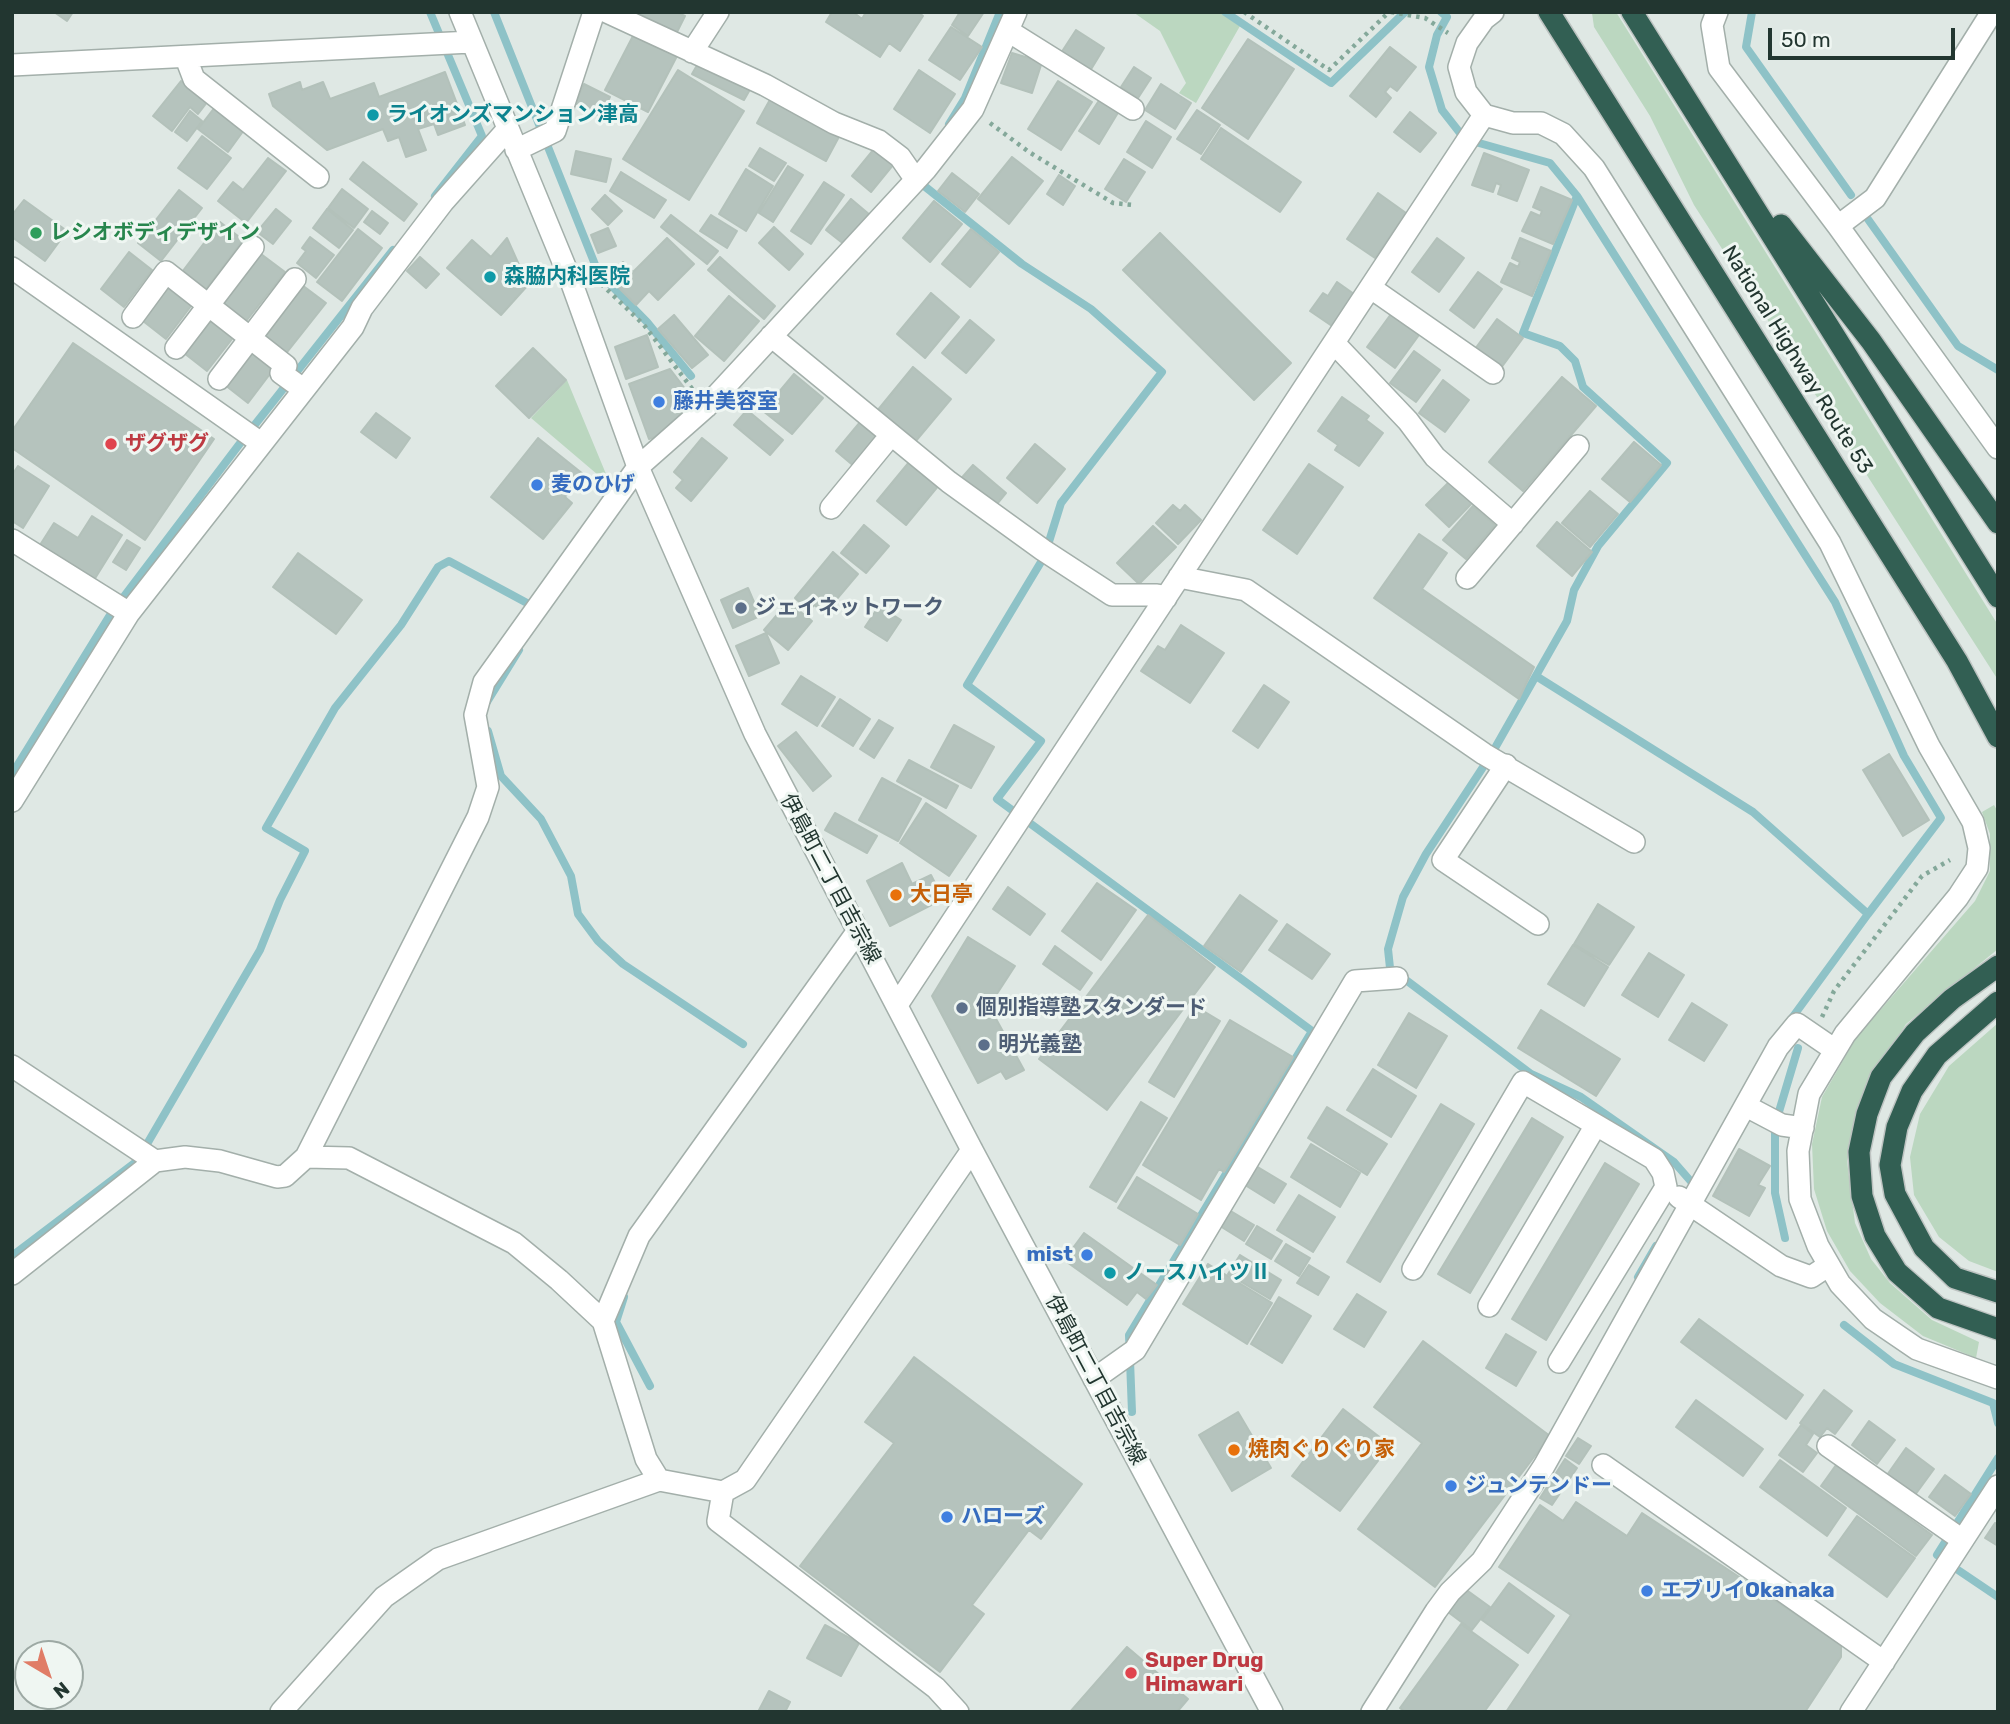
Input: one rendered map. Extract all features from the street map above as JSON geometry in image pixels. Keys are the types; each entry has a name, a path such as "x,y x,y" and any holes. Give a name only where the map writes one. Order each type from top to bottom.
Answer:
{"highway":[{"name":"National Highway Route 53","path":"1549,12 1957,661 1998,737"},
{"path":"1632,12 1711,134 1998,597"},
{"path":"1711,134 1871,341 1998,523"},
{"path":"1998,966 1952,999 1915,1033 1881,1077 1867,1114 1859,1152 1862,1196 1875,1236 1897,1272 1938,1308 1998,1329"},
{"path":"1998,1002 1937,1055 1913,1091 1897,1127 1890,1165 1895,1194 1924,1248 1955,1278 1998,1292"}],"street":[{"name":"伊島町二丁目吉宗線","path":"460,12 571,281 638,467 755,734 972,1150 1272,1712"},
{"path":"516,150 555,131 594,12"},
{"path":"607,12 765,85 834,122 879,141 900,157 916,180"},
{"path":"692,51 718,12"},
{"path":"1717,12 1712,25 1719,68 1838,226 1998,448"},
{"path":"1838,226 1875,198 1992,12"},
{"path":"898,1005 1474,130 1459,67 1467,43 1486,14"},
{"path":"12,1274 155,1161 185,1157 220,1161 285,1177 306,1157 478,817 488,787 487,768 475,715 484,682 638,467 706,407 916,180 973,109 1013,22 1133,109"},
{"path":"12,65 471,42"},
{"path":"186,58 194,79 318,177"},
{"path":"1474,130 1541,123 1563,134 1594,168 1830,542 1929,746 1973,822 1979,848 1977,868 1958,897 1845,1034 1810,1094 1798,1151 1800,1199 1818,1246 1840,1284 1884,1326 1917,1349 1998,1378"},
{"path":"12,801 121,608 295,383 353,327 362,308 384,279 487,150 507,130"},
{"path":"176,348 253,247"},
{"path":"12,268 253,437"},
{"path":"133,317 166,272 286,366 281,373 295,383"},
{"path":"219,379 295,279"},
{"path":"1371,288 1493,373"},
{"path":"772,336 959,490 1042,550 1112,595 1157,595 1166,598"},
{"path":"1334,343 1408,421 1435,457 1513,524"},
{"path":"831,508 891,435"},
{"path":"1466,578 1578,446"},
{"path":"12,540 121,608"},
{"path":"1180,578 1246,590 1495,760 1634,842"},
{"path":"1495,760 1443,860 1538,924"},
{"path":"603,1321 639,1236 857,932"},
{"path":"1094,1378 1129,1354 1356,981 1397,978"},
{"path":"1559,1362 1746,1106 1777,1047 1797,1024 1835,1050"},
{"path":"12,1066 155,1161"},
{"path":"1413,1269 1523,1082 1654,1159 1681,1198 1781,1266 1811,1277 1829,1265"},
{"path":"1746,1106 1776,1122 1803,1128"},
{"path":"1489,1306 1596,1125"},
{"path":"282,1712 384,1597 438,1559 659,1480 723,1492 745,1480 972,1150"},
{"path":"306,1157 349,1158 514,1243 603,1321 646,1459 659,1480"},
{"path":"1372,1712 1436,1611 1450,1592 1482,1560 1544,1466 1681,1198"},
{"path":"1828,1446 1955,1534"},
{"path":"1603,1465 1884,1662"},
{"path":"1852,1712 1884,1662 1955,1534 1998,1486"},
{"path":"723,1492 718,1521 936,1688 958,1712"}],"path":[{"path":"1244,12 1329,70 1391,12 1425,18 1447,32"},
{"path":"973,109 1029,152 1113,202 1133,205"},
{"path":"571,281 592,275 644,325 706,407"}],"green space":[{"path":"1133,12 1219,12 1240,26 1196,103 1179,93 1186,83 1160,31"},
{"path":"1616,12 1998,625 1998,680 1694,205 1650,116 1594,27 1592,13"},
{"path":"567,380 611,486 531,418"},
{"path":"1994,805 1998,812 1998,949 1906,1024 1866,1089 1847,1161 1855,1223 1871,1259 1890,1283 1932,1320 1979,1342 1976,1358 1923,1336 1880,1303 1850,1271 1827,1231 1814,1189 1812,1144 1822,1097 1856,1038 1975,901 1990,871 1990,834 1982,812"},
{"path":"1998,1023 1998,1272 1969,1261 1939,1237 1914,1195 1910,1157 1920,1114 1949,1066"}],"building":[{"path":"54,12 73,12 67,21"},
{"path":"619,12 676,12 685,16 674,38"},
{"path":"832,12 853,12 862,19 866,12 918,12 923,16 900,51 889,43 880,57 826,22"},
{"path":"960,12 984,12 968,36 952,25"},
{"path":"951,27 982,47 960,80 929,60"},
{"path":"1076,30 1104,48 1090,71 1061,53"},
{"path":"634,34 677,56 648,112 605,90"},
{"path":"1248,39 1294,69 1248,139 1202,108"},
{"path":"1390,47 1416,67 1397,91 1390,86 1385,92 1391,98 1376,117 1350,96"},
{"path":"1012,53 1042,62 1032,93 1001,83"},
{"path":"700,60 752,86 744,100 692,74"},
{"path":"1134,67 1151,78 1138,98 1121,87"},
{"path":"678,70 744,111 689,200 623,159"},
{"path":"919,70 955,94 930,133 894,109"},
{"name":"ライオンズマンション津高","path":"445,72 465,125 438,135 434,124 418,129 426,150 406,157 399,137 388,141 383,129 327,150 273,106 269,94 300,82 302,90 323,82 330,99 374,83 379,97"},
{"path":"181,81 208,101 198,114 190,107 172,131 153,116"},
{"path":"1058,81 1092,102 1061,150 1028,129"},
{"path":"584,84 610,97 600,116 575,103"},
{"path":"1161,84 1191,103 1175,129 1145,110"},
{"path":"772,96 841,133 826,161 757,123"},
{"path":"1100,99 1119,111 1099,144 1079,131"},
{"path":"215,107 244,130 228,152 198,129"},
{"path":"1197,110 1220,125 1201,154 1177,139"},
{"path":"190,111 202,121 187,141 175,132"},
{"path":"1410,112 1436,133 1420,152 1394,132"},
{"path":"1146,121 1171,137 1152,168 1127,152"},
{"path":"1221,128 1301,182 1280,212 1201,159"},
{"path":"202,136 231,158 207,189 178,168"},
{"path":"760,148 786,163 774,181 749,166"},
{"path":"874,149 893,165 871,192 852,176"},
{"path":"576,151 611,159 606,182 571,174"},
{"path":"1484,153 1529,170 1517,201 1498,194 1501,185 1496,183 1493,192 1472,185"},
{"path":"1012,157 1043,181 1009,224 978,199"},
{"path":"268,158 286,171 246,223 218,201 233,182 243,190"},
{"path":"1124,159 1145,172 1126,202 1105,189"},
{"path":"363,162 417,204 404,221 350,179"},
{"path":"788,166 803,175 773,222 759,213"},
{"path":"746,169 773,186 746,231 719,214"},
{"path":"621,172 666,200 654,218 610,191"},
{"path":"952,173 979,194 965,212 938,191"},
{"path":"1059,175 1075,186 1063,205 1047,194"},
{"path":"824,182 844,195 811,244 791,231"},
{"path":"1541,187 1572,200 1553,244 1522,231 1531,212 1540,216 1542,211 1533,207"},
{"path":"342,189 368,209 354,228 328,208"},
{"path":"179,190 202,208 161,261 138,243"},
{"path":"1378,193 1406,213 1375,258 1347,239"},
{"path":"605,195 622,211 608,225 592,209"},
{"path":"851,199 870,215 845,245 826,230"},
{"path":"24,200 67,231 45,261 12,237 12,215"},
{"path":"934,201 962,224 930,262 903,238"},
{"path":"276,209 291,221 273,244 257,232"},
{"path":"327,209 353,230 339,248 313,228"},
{"path":"372,211 388,223 380,234 364,222"},
{"path":"671,215 718,251 707,264 661,227"},
{"path":"711,215 737,231 727,248 700,231"},
{"path":"220,222 243,240 202,294 179,276"},
{"path":"774,227 803,254 789,270 759,243"},
{"path":"608,228 616,246 598,253 591,235"},
{"path":"358,229 382,248 342,301 317,282"},
{"path":"971,229 999,252 970,287 942,264"},
{"path":"1160,233 1291,363 1254,400 1123,270"},
{"path":"310,237 334,255 316,278 297,263 306,251 302,248"},
{"name":"森脇内科医院","path":"507,238 528,285 501,315 447,268 472,240 491,257"},
{"path":"667,238 694,264 658,300 649,291 636,305 608,277 623,262 633,272"},
{"path":"1437,238 1464,258 1439,292 1412,272"},
{"path":"1520,238 1551,251 1532,296 1501,282 1510,263 1518,267 1520,262 1512,258"},
{"path":"129,252 152,270 124,307 101,289"},
{"path":"261,254 285,272 243,325 220,307"},
{"path":"420,257 439,274 426,288 407,271"},
{"path":"720,257 775,306 764,319 708,270"},
{"path":"1478,272 1502,289 1474,328 1450,310"},
{"path":"1337,282 1354,294 1332,326 1310,311 1323,293 1328,296"},
{"path":"171,284 194,302 166,339 143,321"},
{"path":"302,285 326,303 284,356 261,338"},
{"path":"931,293 959,317 925,358 897,334"},
{"path":"729,296 759,321 724,361 695,336"},
{"path":"1391,314 1419,335 1395,368 1367,347"},
{"path":"674,315 708,355 692,368 658,329"},
{"path":"213,316 236,334 207,371 184,353"},
{"path":"1497,319 1523,338 1501,368 1475,349"},
{"path":"970,320 994,340 966,373 942,353"},
{"path":"647,335 658,367 626,379 615,347"},
{"name":"ザグザグ","path":"73,343 214,439 145,540 12,448 12,431"},
{"path":"253,348 276,366 248,403 225,385"},
{"path":"533,348 566,380 529,418 496,386"},
{"path":"1414,351 1440,370 1416,402 1390,383"},
{"path":"913,367 951,399 915,442 877,411"},
{"path":"670,369 686,390 693,408 672,431 649,439 629,384"},
{"path":"794,374 823,398 792,434 763,411"},
{"path":"1562,377 1596,406 1523,491 1489,462"},
{"path":"1443,380 1469,400 1445,432 1419,413"},
{"path":"1342,397 1369,416 1366,420 1383,433 1359,466 1335,450 1338,445 1318,431"},
{"path":"747,410 783,440 770,455 734,425"},
{"path":"376,413 410,438 396,458 361,432"},
{"path":"861,421 880,437 855,467 836,451"},
{"name":"麦のひげ","path":"538,438 583,474 565,497 572,503 543,539 491,497"},
{"path":"702,438 727,458 691,501 676,488 683,480 674,472"},
{"path":"1634,442 1661,465 1630,502 1602,479"},
{"path":"1035,444 1065,469 1037,503 1007,478"},
{"path":"910,461 939,485 906,525 877,501"},
{"path":"1309,464 1343,487 1297,554 1263,530"},
{"path":"973,465 1006,493 992,510 958,482"},
{"path":"18,466 49,486 23,528 12,521 12,475"},
{"path":"1453,478 1475,500 1449,527 1426,505"},
{"path":"1590,491 1618,514 1590,547 1562,523"},
{"path":"1173,505 1180,511 1185,505 1201,520 1178,544 1156,523"},
{"path":"1473,506 1495,525 1466,559 1443,540"},
{"path":"92,516 122,535 94,580 40,545 54,523 78,538"},
{"path":"1557,522 1592,552 1572,576 1537,546"},
{"path":"864,525 889,546 866,573 841,553"},
{"path":"1153,526 1176,547 1139,584 1117,563"},
{"path":"1419,534 1447,553 1422,589 1534,667 1519,699 1374,598"},
{"path":"127,540 140,548 126,570 113,562"},
{"path":"833,552 858,574 825,613 814,605 809,611 795,598"},
{"path":"298,553 362,600 336,634 273,587"},
{"path":"748,588 760,616 733,628 721,600"},
{"path":"788,602 812,621 788,650 764,630"},
{"path":"879,606 901,620 887,641 865,627"},
{"path":"1181,625 1224,653 1190,703 1141,671 1158,646 1165,650"},
{"path":"766,633 779,663 749,676 736,646"},
{"path":"801,676 835,697 817,726 782,704"},
{"path":"1264,685 1289,702 1258,748 1233,731"},
{"path":"840,699 870,719 853,746 822,726"},
{"path":"879,720 893,728 874,758 860,749"},
{"path":"954,725 994,747 971,788 931,767"},
{"path":"796,732 831,776 813,791 778,746"},
{"path":"1889,754 1929,820 1903,836 1863,770"},
{"path":"909,760 958,786 946,808 897,781"},
{"path":"882,778 921,799 898,841 859,820"},
{"path":"926,803 976,836 949,876 900,843"},
{"path":"835,813 877,836 867,853 825,830"},
{"path":"902,863 912,884 931,875 943,899 890,926 867,881"},
{"path":"1097,883 1136,910 1101,960 1062,931"},
{"path":"1008,887 1045,914 1030,935 993,909"},
{"path":"1240,895 1277,921 1241,972 1204,946"},
{"path":"1598,904 1634,927 1609,965 1574,944"},
{"path":"1148,915 1215,967 1107,1110 1039,1059"},
{"path":"1287,924 1330,954 1312,979 1269,950"},
{"path":"968,937 1015,966 989,1006 1024,1070 1006,1079 1001,1071 978,1083 932,996"},
{"path":"1573,945 1608,967 1584,1006 1548,984"},
{"path":"1055,946 1092,973 1080,990 1043,964"},
{"path":"1649,953 1684,975 1658,1017 1622,995"},
{"path":"1692,1003 1727,1025 1704,1061 1669,1040"},
{"path":"1195,1006 1220,1021 1174,1097 1149,1082"},
{"path":"1541,1010 1620,1059 1596,1096 1518,1048"},
{"path":"1409,1013 1447,1036 1416,1088 1378,1065"},
{"path":"1230,1020 1293,1057 1224,1172 1219,1169 1201,1200 1143,1165"},
{"path":"1373,1069 1416,1096 1391,1137 1347,1110"},
{"path":"1141,1102 1167,1118 1116,1202 1090,1187"},
{"path":"1441,1104 1474,1124 1380,1282 1347,1262"},
{"path":"1327,1107 1387,1144 1367,1175 1308,1138"},
{"path":"1532,1118 1563,1137 1470,1293 1438,1274"},
{"path":"1311,1144 1360,1173 1340,1207 1291,1177"},
{"path":"1739,1149 1770,1166 1758,1185 1765,1188 1749,1216 1713,1196"},
{"path":"1605,1163 1639,1184 1546,1340 1512,1319"},
{"path":"1256,1166 1286,1184 1274,1203 1245,1185"},
{"path":"1137,1177 1198,1214 1180,1245 1118,1208"},
{"path":"1299,1195 1335,1217 1313,1252 1277,1230"},
{"path":"1229,1210 1254,1225 1244,1241 1220,1226"},
{"path":"1257,1226 1282,1241 1271,1259 1246,1244"},
{"name":"ノースハイツⅡ","path":"1084,1233 1157,1285 1146,1299 1137,1292 1127,1305 1064,1260"},
{"path":"1286,1244 1310,1258 1299,1276 1275,1261"},
{"path":"1240,1255 1281,1280 1270,1299 1228,1274"},
{"path":"1208,1264 1272,1303 1247,1344 1183,1304"},
{"path":"1309,1265 1329,1277 1318,1295 1297,1283"},
{"path":"1357,1294 1386,1312 1364,1347 1334,1329"},
{"path":"1279,1297 1311,1316 1282,1363 1251,1344"},
{"path":"1699,1319 1803,1395 1786,1419 1681,1342"},
{"path":"1506,1334 1536,1352 1516,1386 1486,1368"},
{"name":"ジュンテンドー","path":"1423,1341 1550,1436 1435,1587 1358,1529 1422,1443 1374,1407"},
{"name":"ハローズ","path":"914,1357 1082,1484 1041,1539 1029,1530 972,1605 984,1614 940,1672 800,1566 894,1443 865,1422"},
{"path":"1824,1390 1852,1411 1835,1434 1827,1428 1820,1437 1800,1423"},
{"path":"1696,1400 1763,1449 1743,1476 1676,1427"},
{"path":"1343,1409 1390,1445 1340,1511 1292,1476"},
{"path":"1238,1412 1271,1468 1232,1491 1199,1435"},
{"path":"1869,1421 1895,1440 1877,1464 1852,1445"},
{"path":"1801,1425 1813,1434 1806,1445 1817,1453 1803,1472 1779,1455"},
{"path":"1578,1438 1591,1446 1579,1464 1566,1456"},
{"path":"1906,1448 1934,1469 1915,1495 1887,1475"},
{"path":"1565,1459 1577,1468 1552,1505 1540,1498"},
{"path":"1780,1460 1846,1508 1827,1536 1760,1487"},
{"path":"1836,1465 1932,1535 1916,1556 1821,1486"},
{"path":"1945,1475 1971,1494 1955,1516 1929,1497"},
{"name":"エブリイOkanaka","path":"1576,1502 1627,1536 1642,1513 1841,1644 1841,1657 1805,1712 1506,1712 1571,1615 1499,1567 1540,1505 1563,1521"},
{"path":"1857,1516 1915,1558 1887,1597 1829,1555"},
{"path":"1995,1523 1998,1524 1998,1546 1985,1538"},
{"path":"1509,1583 1554,1616 1528,1653 1482,1620"},
{"path":"1461,1586 1490,1607 1472,1630 1444,1609"},
{"path":"1461,1624 1518,1665 1484,1712 1405,1712 1400,1708"},
{"path":"825,1625 859,1643 841,1676 807,1658"},
{"name":"Super Drug Himawari","path":"1127,1647 1188,1699 1177,1712 1070,1712"},
{"path":"769,1691 790,1702 785,1712 758,1712"}],"waterway":[{"path":"430,12 482,136 435,196"},
{"path":"494,12 598,272 647,322 691,376"},
{"path":"949,124 965,98 1000,12"},
{"path":"1225,12 1331,83 1405,12"},
{"path":"1441,12 1447,17 1437,35 1429,67 1442,110 1460,133 1479,143 1550,163 1577,196 1523,333 1560,346 1575,361 1583,387 1667,463 1598,546 1574,590 1567,621 1491,755 1426,854 1403,897 1388,949 1390,968 1531,1074 1581,1097 1674,1162 1694,1185"},
{"path":"1752,12 1746,47 1851,195"},
{"path":"923,185 1022,264 1091,309 1162,372 1061,503 1047,548"},
{"path":"1577,196 1835,602 1904,756 1941,818 1868,914"},
{"path":"1865,215 1958,346 1998,370"},
{"path":"12,774 110,615 238,446 393,250"},
{"path":"1044,557 967,685 1041,741 997,799 1312,1031 1129,1335 1132,1412"},
{"path":"147,1144 260,950 280,900 305,851 266,828 335,708 401,625 438,567 449,561 527,603"},
{"path":"487,702 519,650"},
{"path":"1536,676 1753,812 1868,914 1789,1022"},
{"path":"488,731 501,776 541,819 571,876 578,914 598,941 623,964 743,1044"},
{"path":"1785,1238 1775,1193 1775,1125 1798,1048"},
{"path":"12,1256 136,1162"},
{"path":"1638,1277 1656,1246"},
{"path":"624,1297 616,1322 650,1386"},
{"path":"1844,1325 1894,1364 1993,1403 1998,1423"},
{"path":"1937,1555 1998,1458"},
{"path":"1958,1570 1998,1597"}],"place":[{"name":"ライオンズマンション津高","path":"373,115"},
{"name":"レシオボディデザイン","path":"36,233"},
{"name":"森脇内科医院","path":"490,277"},
{"name":"藤井美容室","path":"659,402"},
{"name":"ザグザグ","path":"111,444"},
{"name":"麦のひげ","path":"537,485"},
{"name":"ジェイネットワーク","path":"741,608"},
{"name":"大日亭","path":"896,895"},
{"name":"個別指導塾スタンダード","path":"962,1008"},
{"name":"明光義塾","path":"984,1045"},
{"name":"mist","path":"1087,1255"},
{"name":"ノースハイツⅡ","path":"1110,1273"},
{"name":"焼肉ぐりぐり家","path":"1234,1450"},
{"name":"ジュンテンドー","path":"1451,1486"},
{"name":"ハローズ","path":"947,1517"},
{"name":"エブリイOkanaka","path":"1647,1591"},
{"name":"Super Drug Himawari","path":"1131,1673"}]}
